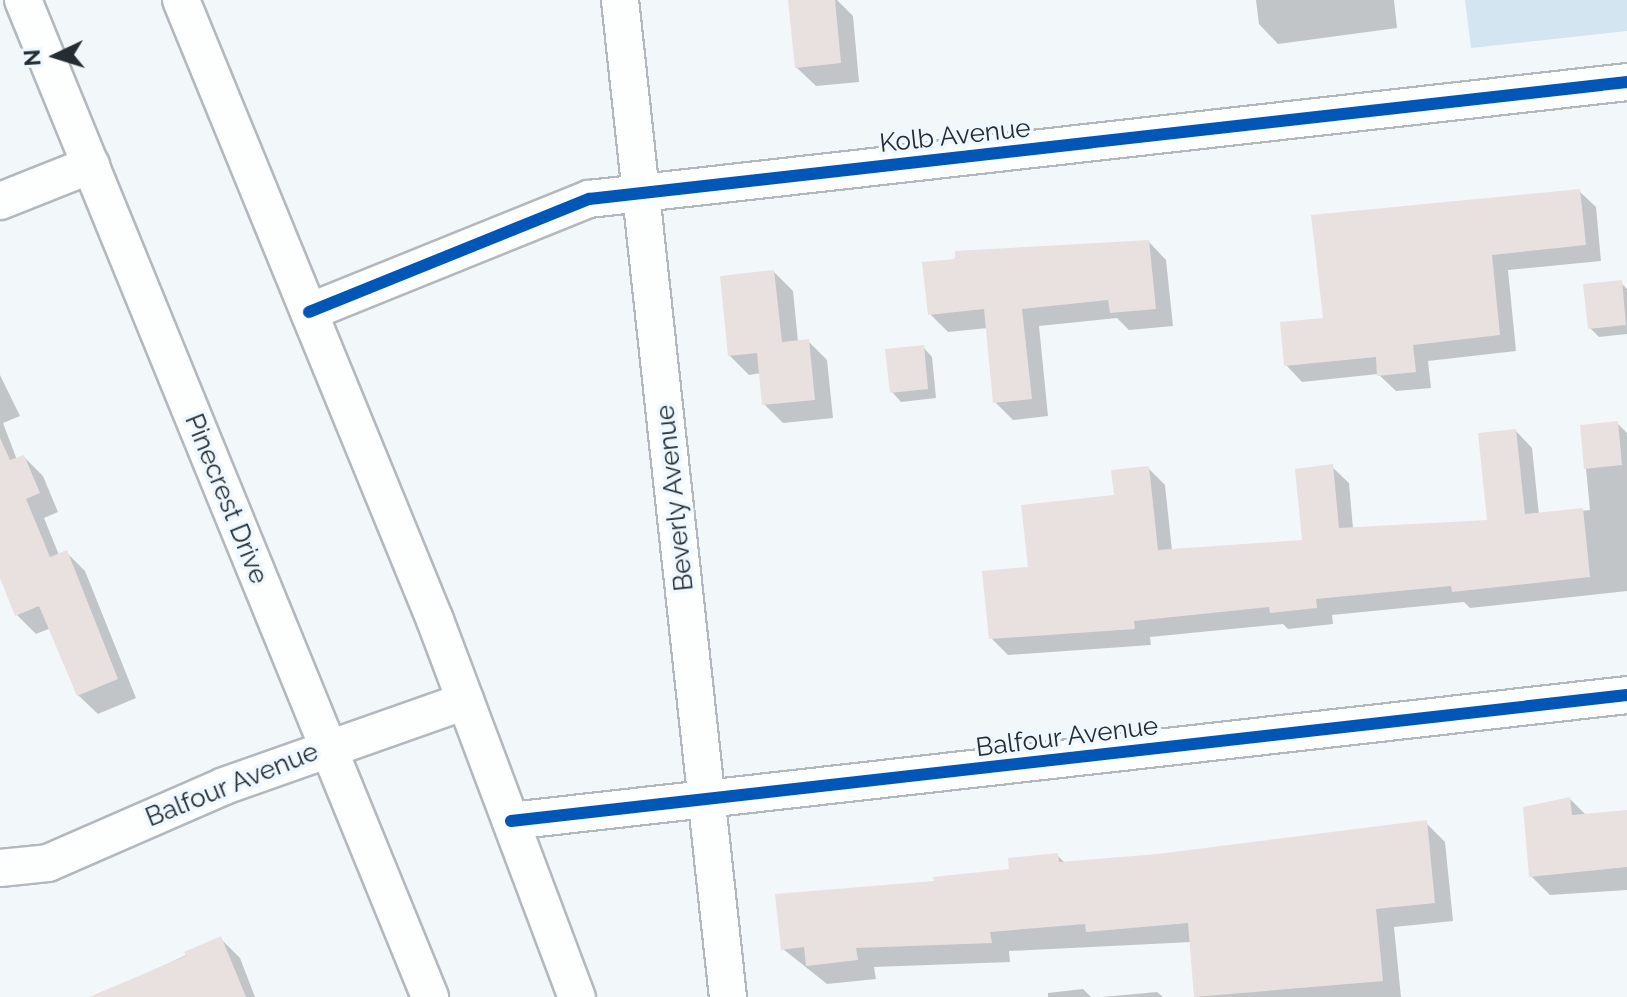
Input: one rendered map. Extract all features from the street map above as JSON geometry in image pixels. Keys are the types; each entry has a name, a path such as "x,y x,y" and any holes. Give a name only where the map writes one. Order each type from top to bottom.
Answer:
{"street":[{"name":"Pinecrest Drive","path":"23,0 430,997"},
{"path":"181,0 466,701 577,997"},
{"name":"Beverly Avenue","path":"620,0 728,997"},
{"name":"Kolb Avenue","path":"309,312 589,199 1627,82"},
{"path":"0,201 91,165"},
{"name":"Balfour Avenue","path":"511,821 1627,695"},
{"name":"Balfour Avenue","path":"0,868 48,863 328,747 466,701"}],"shaded area":[{"path":"1465,0 1627,0 1627,31 1471,48"}],"building":[{"path":"788,0 835,0 841,63 795,68"},
{"path":"1580,189 1586,245 1492,255 1500,335 1413,345 1416,372 1377,376 1376,357 1284,366 1280,322 1323,318 1311,215"},
{"path":"1149,240 1156,309 1110,313 1108,300 1022,309 1032,399 993,403 984,309 928,315 922,262 955,259 955,251"},
{"path":"774,270 782,342 809,339 815,400 762,405 757,353 728,356 720,276"},
{"path":"1622,280 1626,325 1588,329 1583,284"},
{"path":"924,345 928,389 890,393 885,349"},
{"path":"1618,421 1622,465 1584,469 1580,425"},
{"path":"1516,429 1525,514 1583,508 1590,577 1452,592 1451,586 1316,599 1317,608 1270,613 1269,607 1134,621 1135,629 989,639 982,571 1028,567 1021,505 1114,495 1111,470 1149,466 1158,550 1302,540 1295,469 1333,464 1339,528 1487,520 1478,433"},
{"path":"0,438 10,460 24,455 40,493 26,499 50,557 67,550 118,679 77,696 39,606 15,616 0,578"},
{"path":"1570,797 1572,815 1627,810 1627,867 1529,877 1523,807"},
{"path":"1427,820 1435,903 1376,909 1383,981 1194,997 1188,923 1086,932 1085,924 990,932 992,943 856,948 858,960 806,966 804,947 781,950 775,894 934,881 933,877 1009,869 1008,858 1058,853 1059,862 1158,854"},
{"path":"221,936 246,997 89,997 186,956 184,952"}],"cycle path":[{"path":"309,312 589,199 1627,82"},
{"path":"511,821 1627,695"}]}
